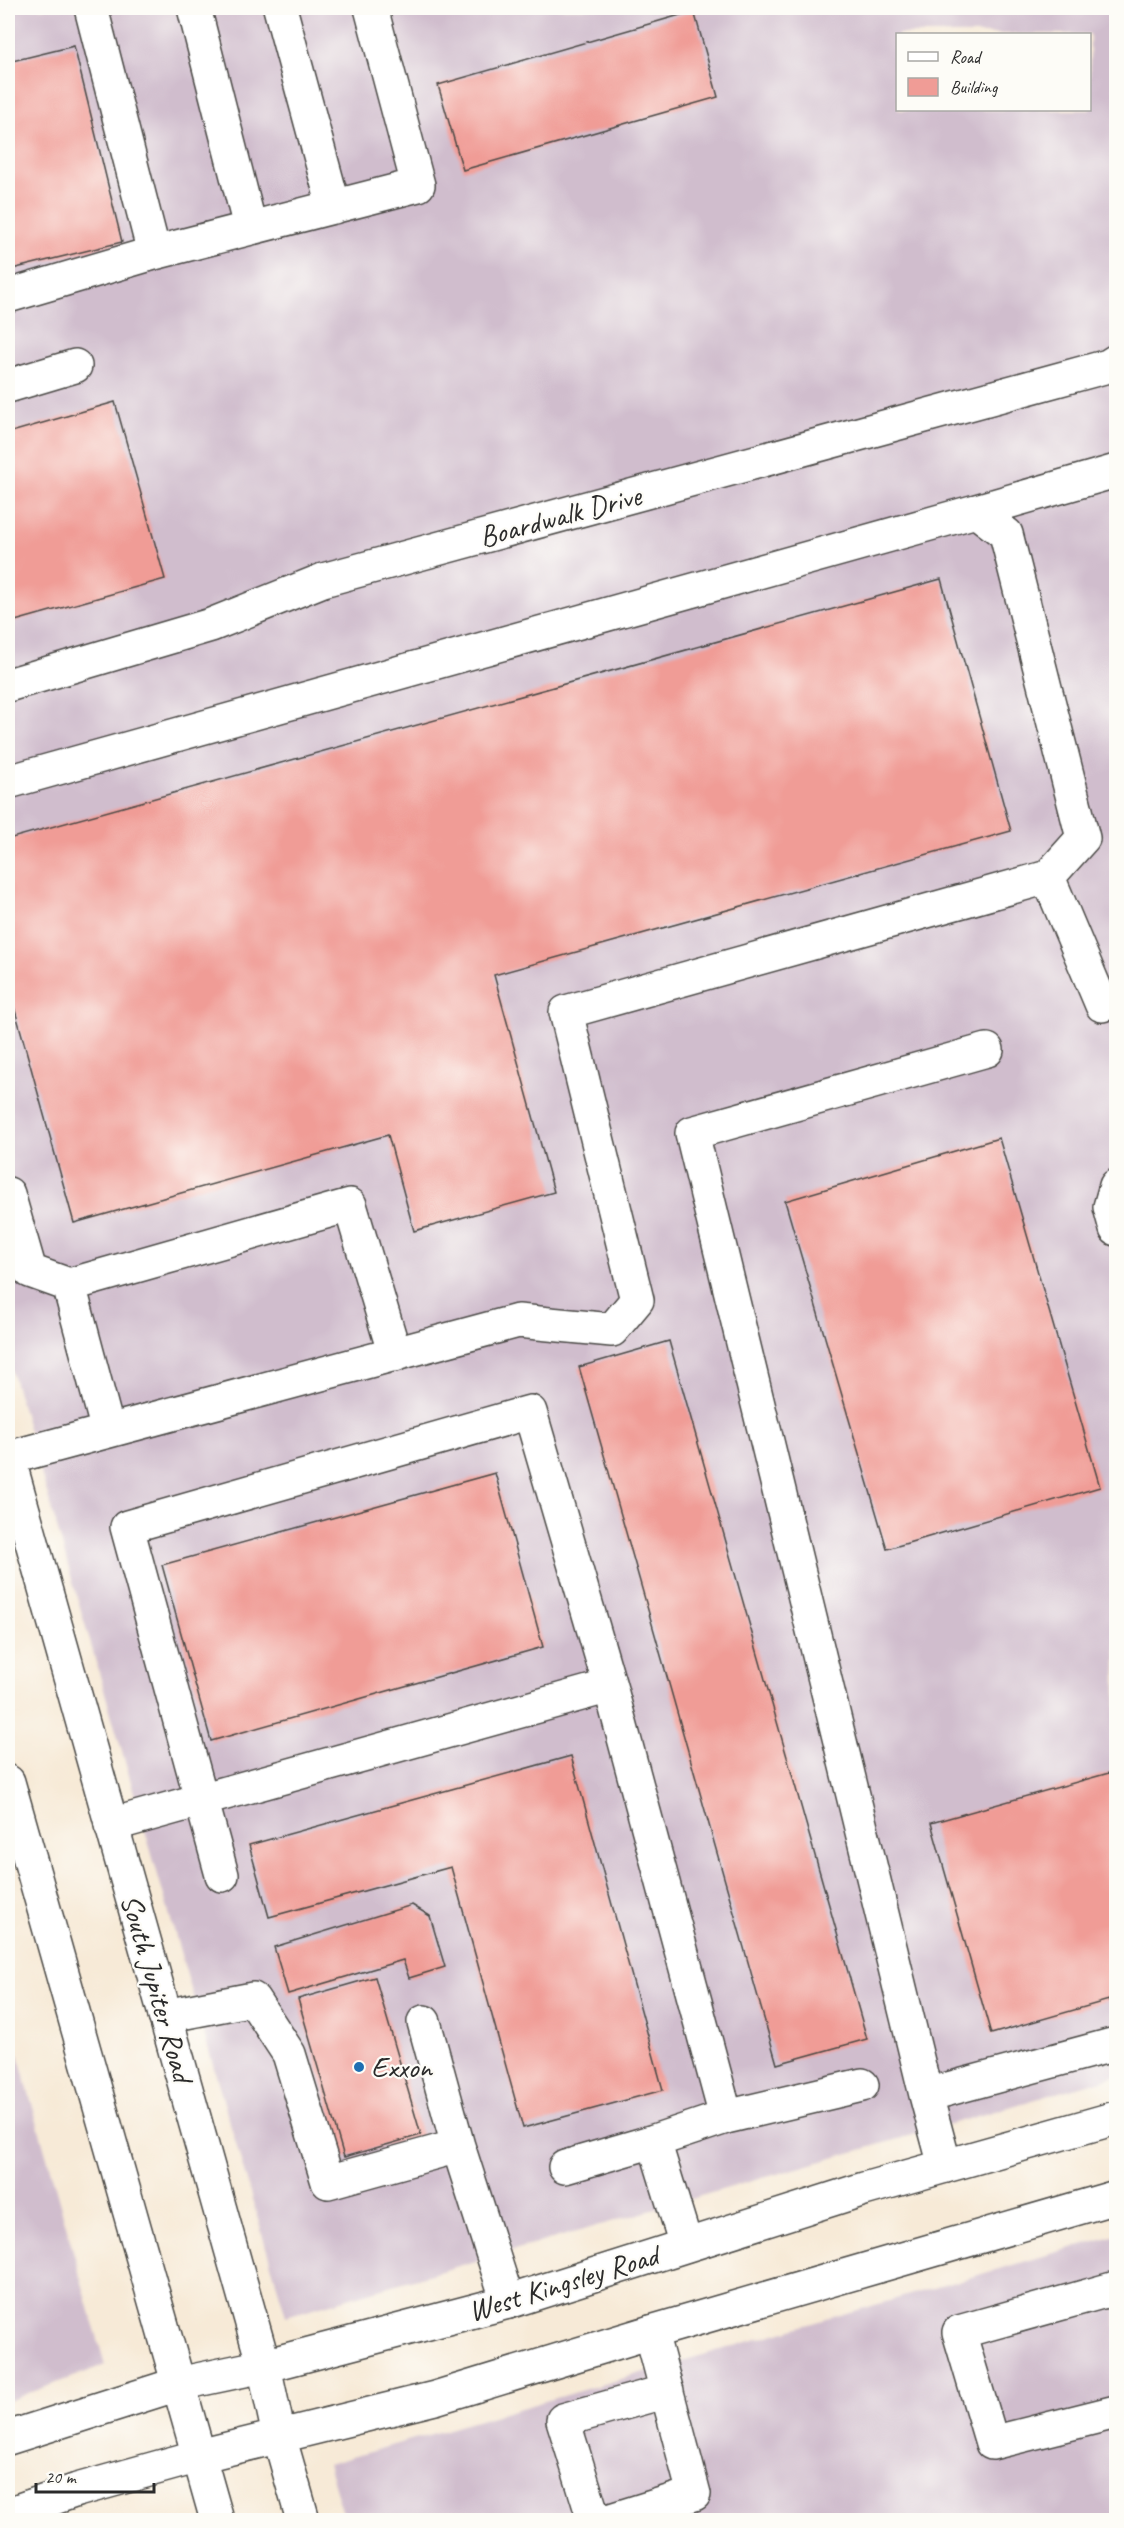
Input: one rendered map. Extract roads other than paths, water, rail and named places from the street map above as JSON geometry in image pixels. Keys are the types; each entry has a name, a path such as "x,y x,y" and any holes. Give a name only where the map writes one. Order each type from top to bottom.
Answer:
{"main road":[{"path":"91,8 154,253"},
{"path":"194,8 250,227"},
{"path":"280,8 334,207"},
{"path":"8,296 250,227 418,185 371,8"},
{"name":"Boardwalk Drive","path":"8,685 211,625 323,580 1116,362"},
{"path":"8,386 75,366"},
{"path":"8,782 1116,471"},
{"path":"8,1457 518,1322 612,1330 637,1300 566,1012 1048,877 1083,838 1006,534 976,511"},
{"path":"1048,877 1102,1005 1116,1000"},
{"path":"945,2166 692,1133 987,1050"},
{"path":"1116,1186 1110,1207 1116,1229"},
{"path":"8,1194 30,1271 69,1285 350,1204 395,1355"},
{"path":"69,1285 108,1431"},
{"path":"222,1875 127,1527 530,1412 610,1686 726,2116"},
{"name":"South Jupiter Road","path":"8,1457 264,2366 279,2436 303,2520"},
{"path":"111,1825 610,1686"},
{"path":"8,1782 217,2520"},
{"path":"165,2016 253,1999 289,2054 328,2182 458,2146"},
{"path":"424,2022 458,2146 508,2302"},
{"path":"926,2095 1116,2044"},
{"path":"565,2167 654,2141 726,2116 862,2085"},
{"name":"West Kingsley Road","path":"8,2438 178,2384 264,2366 508,2302 864,2189 1116,2118"},
{"path":"654,2141 686,2245"},
{"path":"8,2514 77,2490 199,2456 435,2398 651,2332 1116,2197"},
{"path":"1116,2288 959,2332 992,2443 1116,2412"},
{"path":"611,2520 694,2494 651,2332"},
{"path":"594,2520 563,2420 667,2391"}],"place":[{"name":"Exxon","path":"359,2067"}]}
